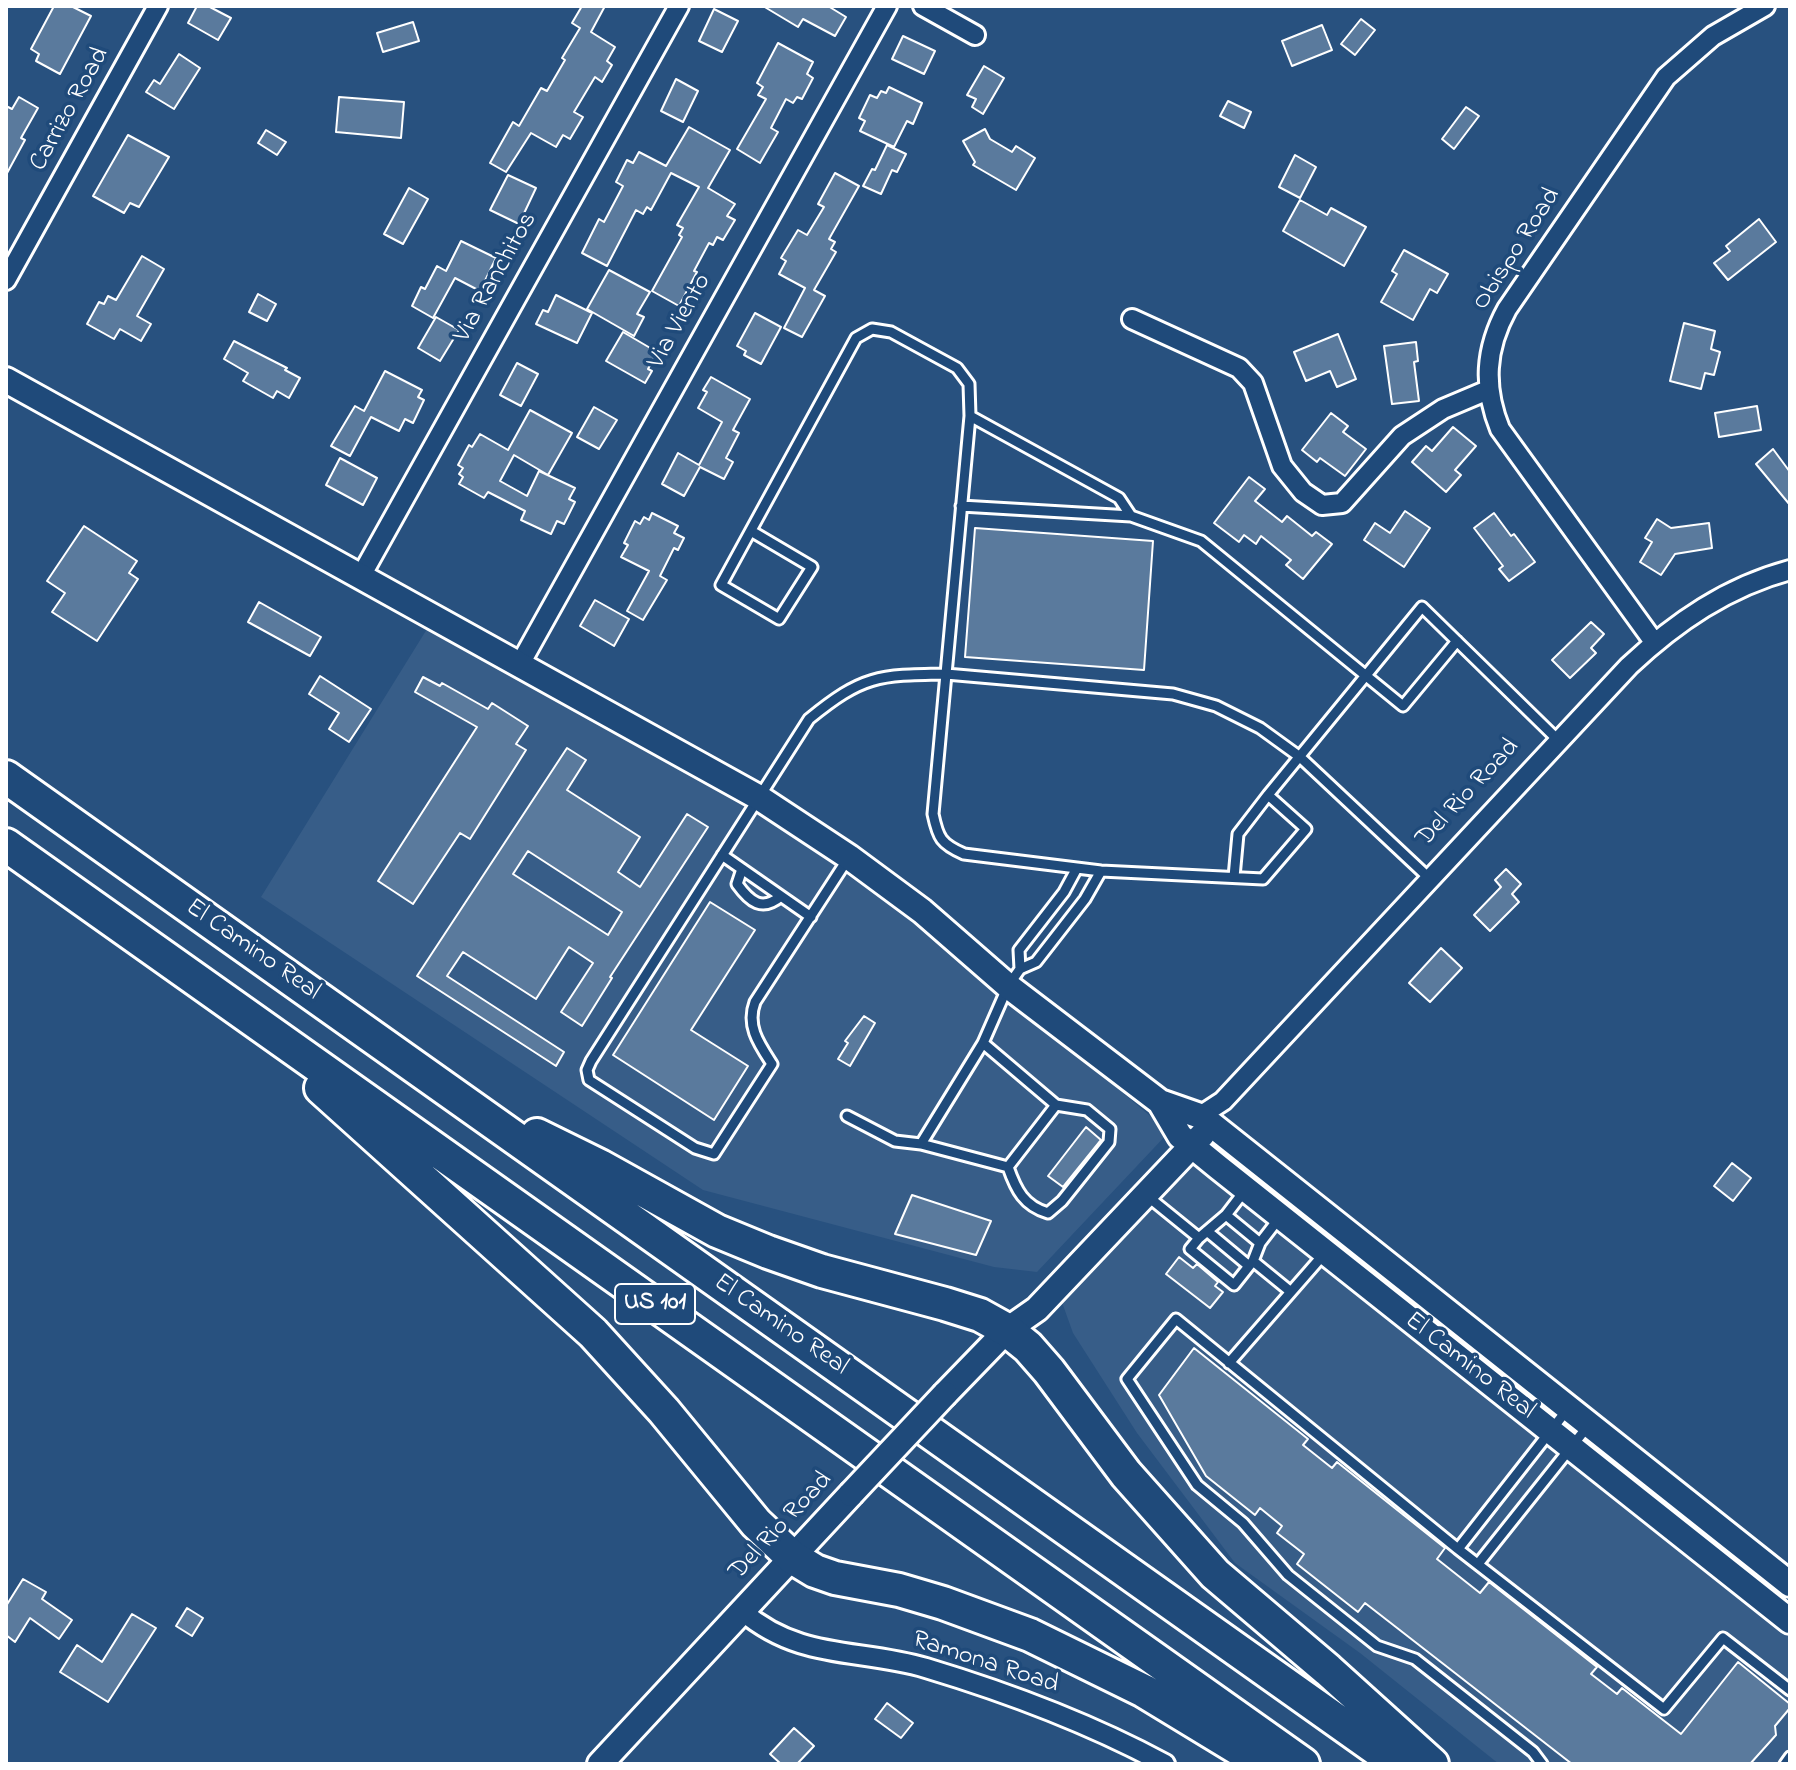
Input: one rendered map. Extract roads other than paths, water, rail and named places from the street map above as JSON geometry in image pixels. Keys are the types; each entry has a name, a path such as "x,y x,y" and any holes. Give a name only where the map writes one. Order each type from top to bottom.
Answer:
{"highway":[{"name":"El Camino Real","path":"6,777 1398,1764"},
{"name":"El Camino Real","path":"6,845 1303,1764"},
{"path":"221,997 593,1333 674,1422 756,1523 792,1557 815,1571 835,1578 899,1590 1030,1635 1133,1684 1264,1764"},
{"path":"445,1089 600,1166 717,1231 822,1271 980,1315 1007,1330 1028,1347 1049,1371 1135,1484 1215,1574 1432,1764"}],"main road":[{"name":"El Camino Real","path":"6,380 758,797 849,857 1014,978 1160,1102 1186,1140 1790,1621"},
{"name":"El Camino Real","path":"1160,1102 1205,1120 1790,1584"},
{"name":"Del Rio Road","path":"1007,1330 1025,1299 1205,1120"},
{"name":"Del Rio Road","path":"600,1764 945,1394 1007,1330 1037,1309 1146,1195 1186,1140"}],"street":[{"name":"Carrizo Road","path":"6,280 158,6"},
{"name":"Via Ranchitos","path":"361,576 679,6"},
{"name":"Via Viento","path":"520,664 887,6"},
{"path":"923,6 975,35"},
{"name":"Obispo Road","path":"1654,642 1512,447 1492,410 1488,390 1490,349 1507,309 1666,77 1696,48 1765,6"},
{"path":"1132,319 1239,368 1253,383 1282,466 1303,492 1322,505 1342,503 1402,436 1443,409 1488,390"},
{"name":"Del Rio Road","path":"1205,1120 1558,740 1654,642 1707,605 1756,581 1790,570"},
{"name":"Ramona Road","path":"742,1611 786,1640 828,1651 922,1667 980,1685 1116,1738 1165,1764"}],"lane":[{"path":"751,531 812,567 779,619 721,585 856,338 872,329 891,332 957,368 969,384 970,416 933,814 937,834 948,847 964,854 1101,871 1263,879 1306,829 1268,795"},
{"path":"970,416 1119,498 1131,516"},
{"path":"961,506 1131,516 1201,541 1403,706 1457,641"},
{"path":"1234,877 1238,834 1422,607 1558,740"},
{"path":"849,857 755,1002 751,1014 753,1032 772,1064 714,1154 695,1148 589,1080 587,1070 591,1061 809,719 840,694 869,679 946,674 1173,694 1216,706 1249,722 1300,757 1429,878"},
{"path":"722,855 811,917"},
{"path":"921,1144 983,1043 1014,978 1019,950 1064,892 1077,868"},
{"path":"742,869 737,884 745,895 760,905 771,904 781,896"},
{"path":"1014,978 1036,962 1085,899 1101,871"},
{"path":"983,1043 1056,1105 1087,1110 1110,1129 1109,1142 1062,1201 1048,1213 1032,1208 1016,1189 1008,1167"},
{"path":"1008,1167 1056,1105"},
{"path":"847,1116 895,1141 921,1144 1008,1167"},
{"path":"1246,1189 1226,1215 1190,1249 1234,1285 1280,1217"},
{"path":"1146,1195 1291,1292"},
{"path":"1226,1215 1260,1243"},
{"path":"1229,1363 1325,1252"},
{"path":"1542,1764 1533,1752 1415,1659 1377,1646 1288,1575 1243,1523 1197,1485 1127,1379 1176,1319 1458,1549 1664,1709 1723,1638 1790,1690"},
{"path":"1458,1549 1569,1408"},
{"path":"1478,1564 1590,1424"},
{"path":"1785,1764 1790,1757"}]}
